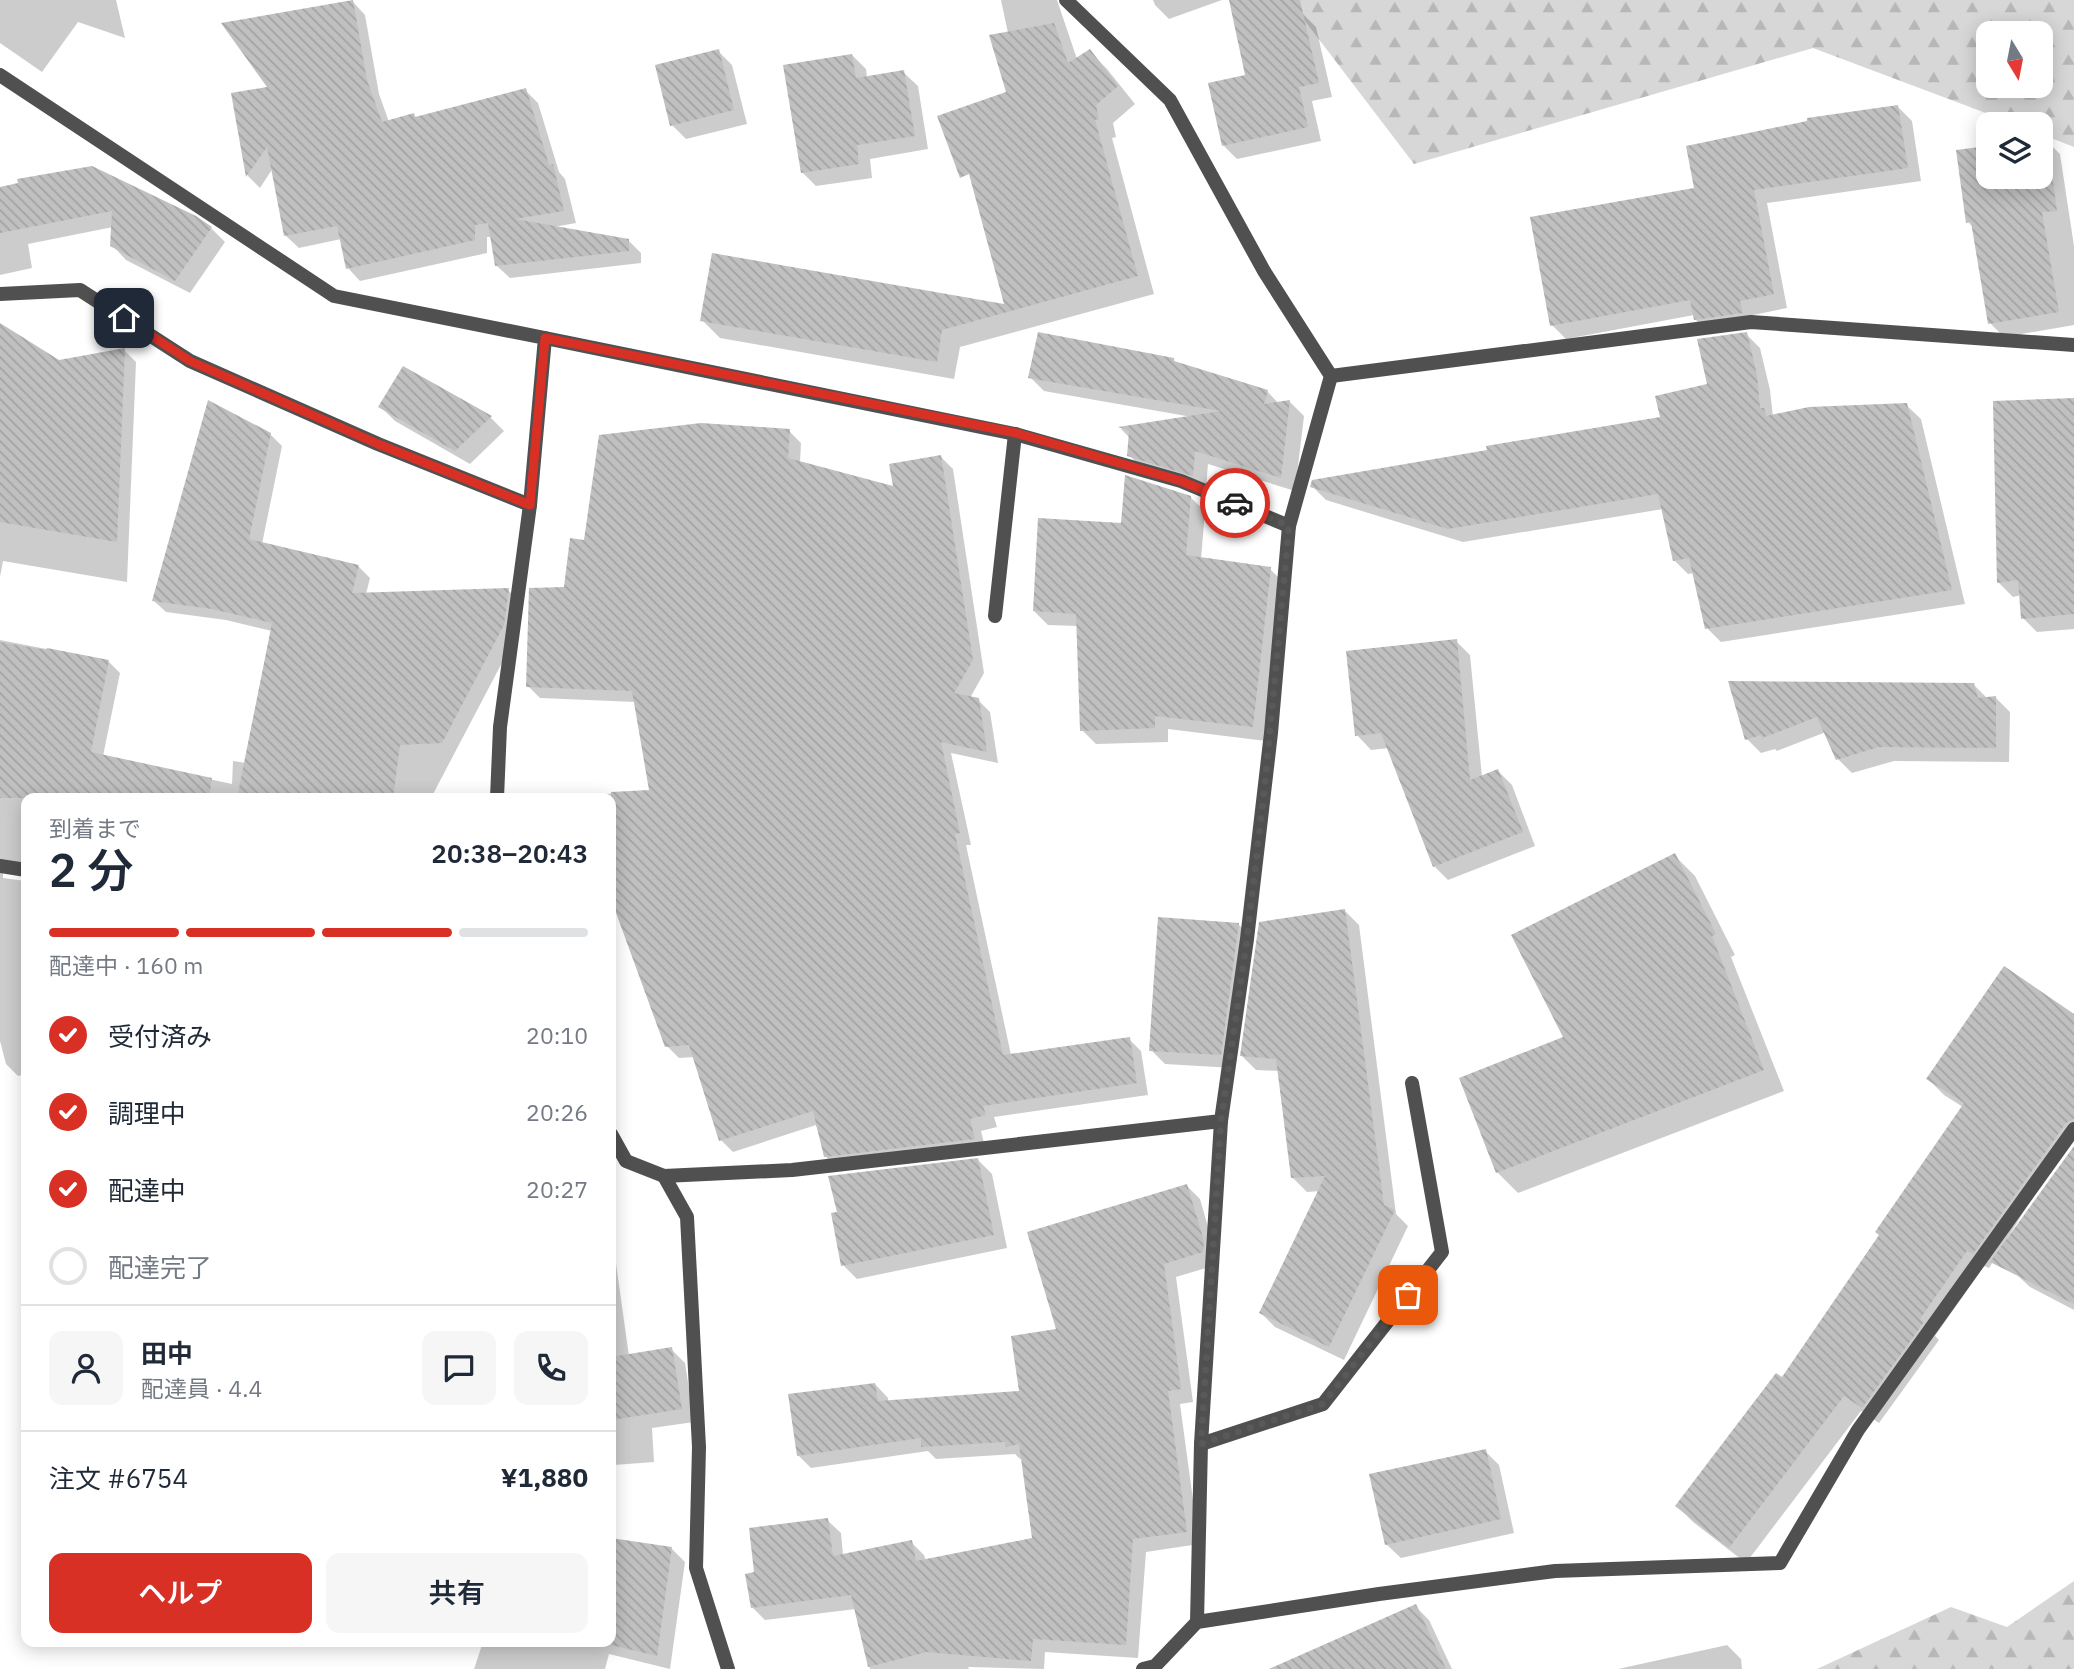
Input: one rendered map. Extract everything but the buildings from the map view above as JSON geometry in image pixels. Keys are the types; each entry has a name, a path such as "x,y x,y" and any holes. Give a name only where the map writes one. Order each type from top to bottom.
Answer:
{"street":[{"path":"1066,0 1170,100 1264,271 1331,376 1289,526 1271,733 1247,939 1221,1121 1201,1444 1197,1622"},
{"path":"0,75 334,296 1016,433 1181,481 1289,526"},
{"path":"0,294 80,290 190,361 378,444 530,505"},
{"path":"1331,376 1751,322 2074,345"},
{"path":"497,793 500,727 530,505 545,338"},
{"path":"995,616 1016,433"},
{"path":"0,866 21,869"},
{"path":"1201,1444 1323,1404 1442,1252 1412,1083"},
{"path":"616,1143 626,1161 664,1176 792,1170 1221,1121"},
{"path":"1143,1669 1155,1666 1197,1622 1555,1571 1780,1563 1858,1430 2074,1129"},
{"path":"664,1176 687,1217 699,1447 696,1568 728,1669"}],"green space":[{"path":"1289,0 2074,0 2074,147 2053,139 2053,112 1983,112 1813,48 1414,164"},
{"path":"2074,1581 2074,1669 1817,1669 1951,1607 2007,1627"}],"way so far":[{"path":"1235,503 1289,526 1271,733 1247,939 1221,1121 1201,1444 1323,1404 1408,1295"}],"route":[{"path":"124,318 190,361 378,444 530,505 545,338 1016,433 1181,481 1235,503"}]}
